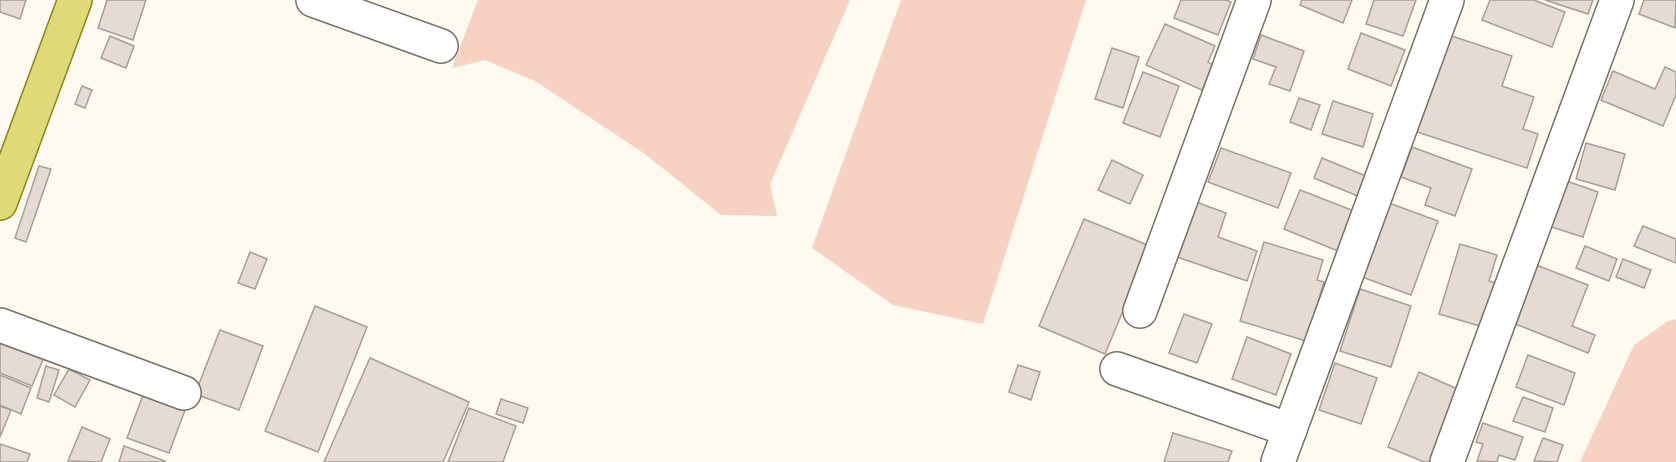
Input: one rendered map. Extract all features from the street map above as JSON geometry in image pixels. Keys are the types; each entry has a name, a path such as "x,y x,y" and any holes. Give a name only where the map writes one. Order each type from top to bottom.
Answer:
{"main road":[{"path":"0,203 75,0"}],"street":[{"path":"313,0 441,46"},
{"path":"1140,311 1254,0"},
{"path":"1278,462 1447,0"},
{"path":"1448,462 1617,0"},
{"path":"0,325 184,393"},
{"path":"1118,369 1290,430"}],"shaded area":[{"path":"478,0 850,0 770,184 777,216 721,215 645,154 535,81 485,60 452,68"},
{"path":"901,0 1086,0 983,324 893,305 812,248"},
{"path":"1676,319 1676,462 1580,462 1634,345 1668,321"}],"building":[{"path":"0,0 26,0 20,19 0,12"},
{"path":"107,0 146,0 133,40 98,28"},
{"path":"1181,0 1231,2 1218,35 1174,18"},
{"path":"1302,0 1352,0 1343,23 1300,5"},
{"path":"1374,0 1416,0 1403,36 1366,24"},
{"path":"1490,0 1534,0 1565,12 1552,47 1482,20"},
{"path":"1545,0 1593,0 1588,14"},
{"path":"1644,0 1676,0 1675,28 1639,14"},
{"path":"1165,24 1215,46 1208,62 1213,65 1202,90 1146,65"},
{"path":"1361,33 1405,50 1391,86 1348,69"},
{"path":"1446,34 1512,56 1502,86 1534,97 1523,129 1538,134 1527,168 1414,131"},
{"path":"1261,35 1304,51 1290,91 1269,84 1276,67 1253,59"},
{"path":"110,36 134,46 126,68 101,58"},
{"path":"1112,48 1139,57 1123,108 1095,99"},
{"path":"1665,67 1676,72 1676,95 1663,126 1601,100 1613,71 1655,89"},
{"path":"1143,72 1179,86 1160,137 1123,123"},
{"path":"82,86 92,90 85,108 75,104"},
{"path":"1299,98 1320,105 1311,130 1290,122"},
{"path":"1333,101 1373,114 1363,147 1322,134"},
{"path":"1586,143 1625,154 1615,190 1576,179"},
{"path":"1412,147 1472,169 1455,216 1425,205 1431,188 1401,177"},
{"path":"1221,148 1291,173 1278,208 1208,182"},
{"path":"1322,158 1368,177 1360,197 1314,178"},
{"path":"1112,160 1143,175 1130,204 1098,190"},
{"path":"39,166 51,169 26,242 15,238"},
{"path":"1555,177 1598,192 1583,237 1539,223"},
{"path":"1300,190 1354,211 1338,251 1284,229"},
{"path":"1196,202 1226,213 1218,237 1257,251 1247,281 1177,257"},
{"path":"1389,203 1438,221 1411,295 1362,277"},
{"path":"1084,219 1150,246 1105,354 1039,326"},
{"path":"1643,226 1676,239 1676,263 1634,246"},
{"path":"1264,242 1323,260 1317,280 1324,282 1306,341 1240,321"},
{"path":"1460,244 1497,255 1489,281 1496,283 1483,327 1439,314"},
{"path":"1585,246 1617,259 1609,281 1576,268"},
{"path":"250,252 267,259 255,289 238,283"},
{"path":"1623,259 1651,270 1644,288 1616,277"},
{"path":"1531,263 1588,285 1572,326 1595,335 1588,353 1508,321"},
{"path":"1360,289 1411,306 1391,367 1340,351"},
{"path":"315,306 367,327 318,452 265,431"},
{"path":"1184,314 1212,324 1197,363 1169,353"},
{"path":"220,330 263,346 239,410 195,394"},
{"path":"0,331 47,350 32,386 0,373"},
{"path":"1247,337 1291,354 1276,395 1232,379"},
{"path":"1528,355 1575,373 1564,405 1516,387"},
{"path":"370,358 469,402 443,462 324,462"},
{"path":"1335,363 1377,378 1361,424 1319,410"},
{"path":"1018,365 1040,372 1031,400 1009,392"},
{"path":"46,366 59,370 49,402 37,398"},
{"path":"69,369 90,380 75,407 54,395"},
{"path":"1419,372 1462,391 1432,462 1424,462 1388,447"},
{"path":"0,375 31,388 21,414 0,405"},
{"path":"146,387 188,402 169,453 127,438"},
{"path":"1523,397 1553,408 1545,432 1513,421"},
{"path":"501,399 528,408 523,423 496,414"},
{"path":"0,406 11,410 0,437"},
{"path":"469,408 516,426 503,462 448,462"},
{"path":"1483,423 1523,437 1515,460 1499,455 1497,462 1477,461 1483,444 1476,442"},
{"path":"82,427 110,439 101,462 68,461"},
{"path":"1173,433 1232,451 1228,462 1164,462"},
{"path":"1543,438 1563,445 1557,462 1534,461"},
{"path":"0,444 30,454 27,462 0,462"},
{"path":"124,446 165,461 165,462 119,462"}]}
